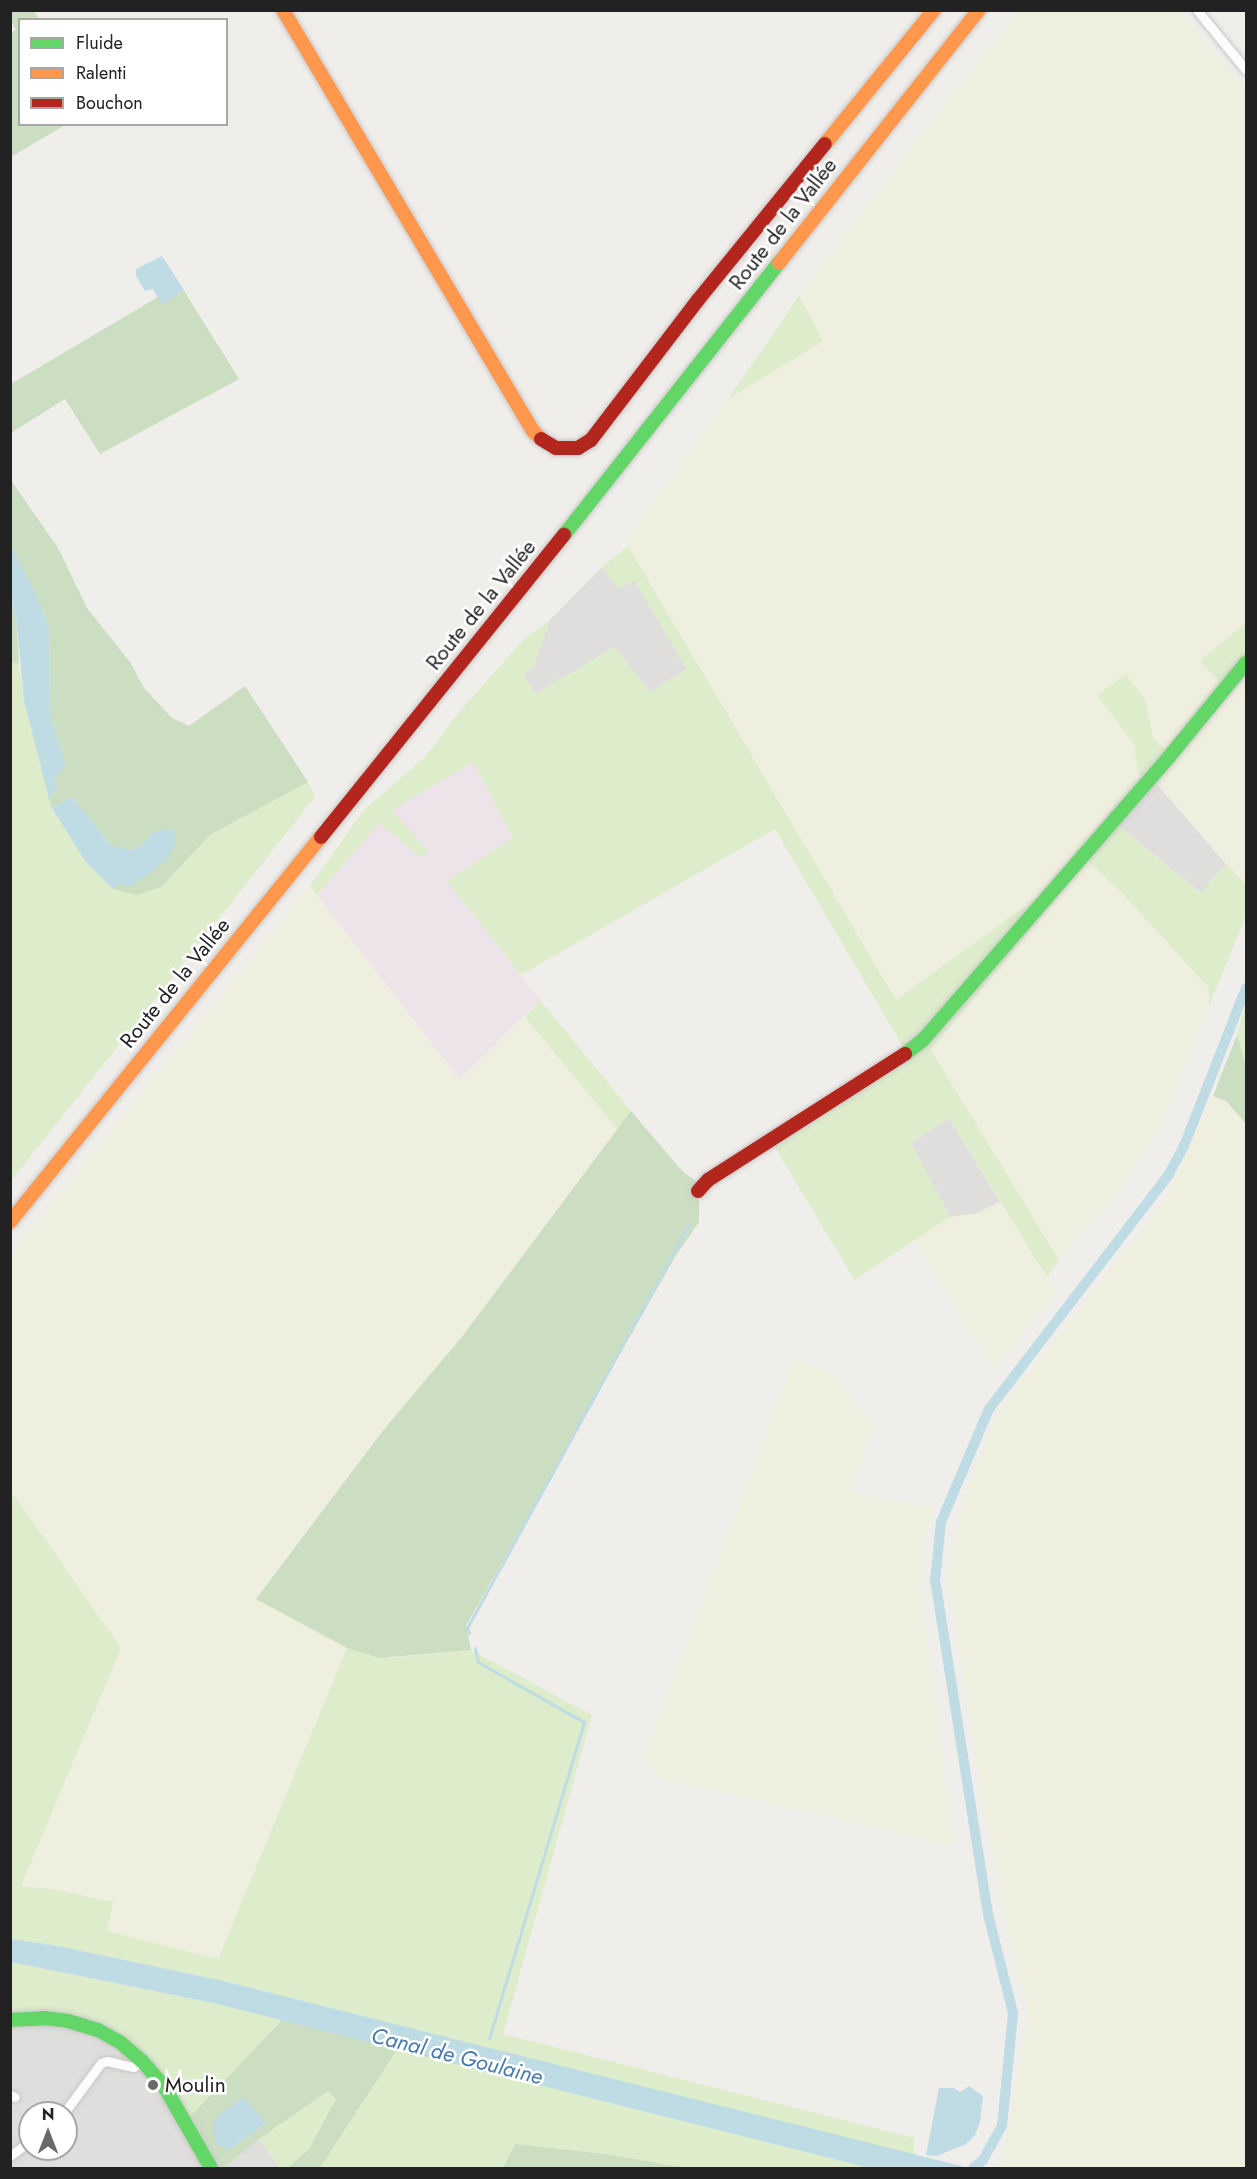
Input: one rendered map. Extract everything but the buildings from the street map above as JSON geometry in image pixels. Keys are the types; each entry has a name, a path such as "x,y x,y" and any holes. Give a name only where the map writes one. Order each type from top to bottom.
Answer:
{"street":[{"path":"283,10 533,431 547,445 556,448 578,448 591,440 698,300 934,10"},
{"name":"Route de la Vallée","path":"10,1222 436,693 980,10"},
{"path":"1197,10 1246,70"},
{"path":"698,1191 708,1180 902,1057 923,1040 1169,757 1246,663"},
{"path":"10,2020 58,2019 84,2025 110,2036 142,2061 167,2091 211,2169"},
{"path":"73,2101 101,2063 107,2061 133,2067 142,2061"}],"shaded area":[{"path":"602,567 617,588 634,580 687,669 650,693 615,647 535,694 523,675 533,668 550,620"},
{"path":"473,762 513,838 447,881 540,1000 460,1080 317,895 379,823 422,858 426,851 392,810"},
{"path":"1155,782 1226,864 1201,893 1119,826"},
{"path":"949,1118 1000,1202 975,1214 950,1217 911,1143"},
{"path":"50,2011 81,2016 103,2024 156,2065 181,2100 183,2111 219,2168 11,2168 11,2013"},
{"path":"259,2139 280,2168 224,2168"}],"green space":[{"path":"10,11 34,11 38,18 18,18 18,126 63,126 11,157 10,33 16,30 11,21"},
{"path":"1020,11 1180,11 1246,89 1246,623 1201,661 1219,681 1165,749 1153,738 1145,700 1098,695 1134,744 1139,776 1035,899 896,1000 628,546 636,526 728,399 823,341 799,296 921,134"},
{"path":"184,291 239,379 100,454 65,399 11,433 11,384 158,297 162,304"},
{"path":"799,296 823,341 728,399"},
{"path":"10,479 58,548 87,608 130,662 144,688 172,718 189,726 245,686 308,782 210,835 161,887 137,895 113,889 153,832 140,847 130,850 112,846 72,797 52,808 49,799 57,788 55,777 66,767 50,714 49,628 40,603 11,548"},
{"path":"628,546 896,1000 1035,899 1139,777 1134,744 1097,695 1126,674 1145,700 1153,738 1165,749 1218,681 1200,661 1246,623 1246,671 1119,826 1200,893 1226,864 1246,885 1246,916 1209,1006 1209,988 1121,892 1088,861 931,1050 1059,1260 1047,1277 949,1118 911,1143 950,1217 855,1280 853,1277 767,1134 905,1050 775,829 521,975 447,881 513,838 473,762 392,810 427,851 422,858 379,823 317,895 310,886 363,811 425,757 459,712 525,638 550,620 533,668 523,675 535,694 615,647 650,692 687,669 634,580 617,589 602,567"},
{"path":"10,602 16,617 19,663 11,663"},
{"path":"11,663 19,663 24,700 52,808 85,861 113,889 161,887 210,835 308,782 315,797 11,1181"},
{"path":"1246,671 1246,885 1155,782"},
{"path":"1088,861 1121,892 1209,988 1209,1006 1161,1124 1119,1192 1059,1260 931,1051"},
{"path":"310,886 459,1080 525,1017 618,1130 461,1338 385,1428 256,1598 347,1648 218,1959 107,1931 113,1902 57,1890 21,1886 121,1648 11,1489 10,1256"},
{"path":"540,1000 631,1111 618,1130 525,1017"},
{"path":"1246,1007 1246,1065 1237,1035"},
{"path":"1237,1035 1246,1065 1246,1124 1226,1101 1213,1096"},
{"path":"1213,1096 1226,1101 1246,1124 1246,2168 1001,2168 1026,2032 1028,2007 1013,1957 978,1775 948,1574 965,1496 999,1411 1167,1197"},
{"path":"631,1111 683,1172 699,1183 699,1222 675,1257 466,1626 471,1650 380,1658 347,1648 256,1599 385,1428 461,1338"},
{"path":"1000,1202 1057,1292 994,1367 914,1241 950,1217 975,1214"},
{"path":"794,1359 831,1371 873,1425 850,1492 933,1507 923,1545 919,1582 954,1845 659,1778 644,1756"},
{"path":"10,1489 121,1648 21,1886 57,1890 113,1902 107,1931 218,1959 347,1648 391,1658 471,1650 592,1715 503,2034 914,2138 914,2155 219,1980 58,1946 11,1939"},
{"path":"10,1962 213,2003 282,2020 188,2119 181,2100 156,2065 103,2024 81,2016 50,2011 11,2013"},
{"path":"282,2020 398,2048 320,2168 288,2168 309,2149 336,2099 328,2091 259,2139 224,2168 219,2168 188,2119","holes":["243,2097 265,2124 229,2150"]},
{"path":"398,2048 869,2168 688,2168 604,2154 515,2144 503,2168 320,2168"},
{"path":"328,2091 336,2099 309,2149 288,2168 280,2168 259,2139"},
{"path":"515,2144 604,2154 688,2168 503,2168"}],"water":[{"path":"162,256 184,290 162,305 153,289 145,291 136,276 136,269"},
{"path":"12,547 40,603 49,628 50,714 66,767 55,777 57,788 49,799 24,700 16,617 11,602"},
{"path":"72,797 112,846 131,850 140,847 153,832 163,830 174,830 175,844 166,860 150,873 130,886 116,884 113,889 85,861 52,808"},
{"name":"Canal de Goulaine","path":"11,1939 58,1946 219,1980 969,2168 869,2168 213,2003 11,1962"},
{"path":"969,2086 983,2096 980,2122 975,2135 966,2144 937,2156 926,2155 939,2088 954,2088 960,2092"},
{"path":"244,2097 266,2123 229,2150 216,2144 213,2125 220,2114"}],"waterway":[{"path":"973,2168 983,2160 1002,2126 1013,2013 988,1914 935,1581 941,1522 989,1409 1169,1174 1184,1146 1246,988"},
{"path":"469,1633 467,1628 689,1224"},
{"path":"475,1648 478,1662 584,1722 489,2038"}],"traffic: fast":[{"path":"564,535 779,263"},
{"path":"905,1054 923,1040 1169,757 1246,663"},
{"path":"10,2020 44,2018 68,2021 98,2030 121,2043 142,2061 164,2086 211,2168"}],"traffic: slow":[{"path":"283,10 533,431 541,439"},
{"path":"825,144 934,10"},
{"path":"779,263 979,10"},
{"path":"10,1222 321,837"}],"traffic: jam":[{"path":"541,439 556,448 578,448 591,440 698,300 825,144"},
{"path":"321,837 564,535"},
{"path":"698,1191 708,1180 905,1054"}],"place":[{"name":"Moulin","path":"153,2085"}]}
